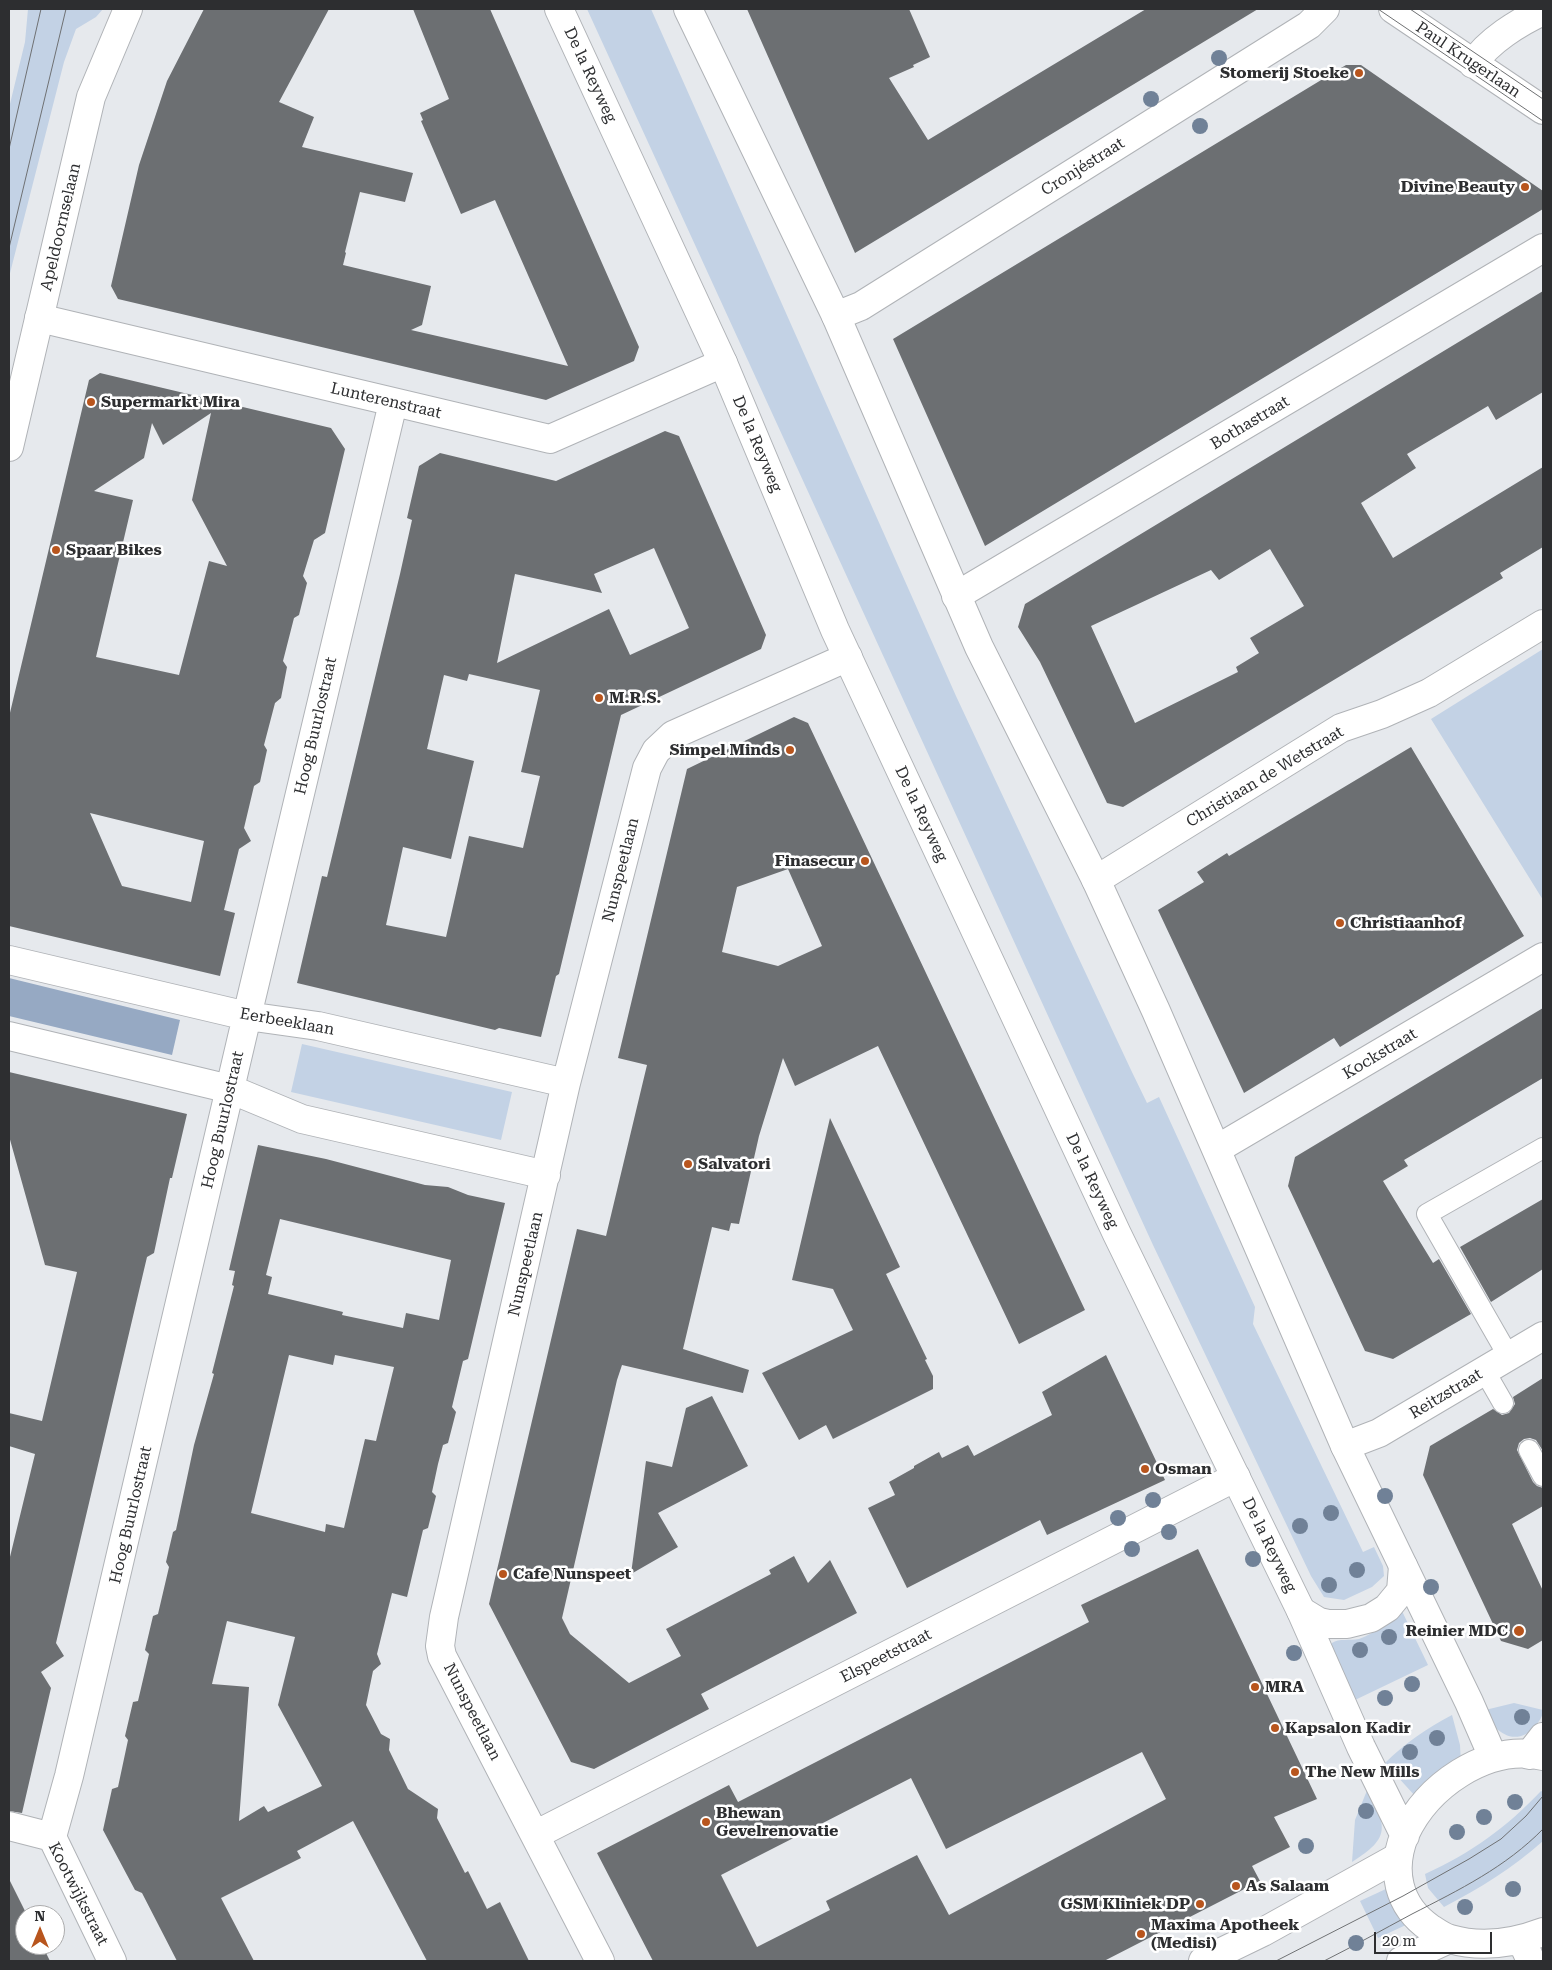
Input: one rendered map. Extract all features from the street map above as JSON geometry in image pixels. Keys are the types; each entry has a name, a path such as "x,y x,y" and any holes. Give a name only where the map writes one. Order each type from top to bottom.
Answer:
{"street":[{"name":"Apeldoornselaan","path":"9,447 91,97 127,9"},
{"name":"De la Reyweg","path":"559,9 723,364 848,656 1117,1234 1300,1611 1361,1747 1402,1846"},
{"path":"688,9 836,316 979,647 1096,880 1156,1010 1345,1446 1469,1702 1493,1757"},
{"name":"Cronjéstraat","path":"836,316 861,306 1301,30 1325,9"},
{"name":"Paul Krugerlaan","path":"1393,9 1543,110"},
{"path":"1474,64 1479,55 1519,22 1543,11"},
{"name":"Bothastraat","path":"956,596 1543,248"},
{"name":"Lunterenstraat","path":"39,318 550,439 723,364"},
{"name":"Hoog Buurlostraat","path":"52,1837 70,1776 230,1088 393,403"},
{"name":"Christiaan de Wetstraat","path":"1096,880 1341,728 1382,714 1429,693 1543,624"},
{"name":"Nunspeetlaan","path":"600,1961 442,1656 440,1646 441,1635 566,1083 647,768 656,751 673,734 848,656"},
{"name":"Kockstraat","path":"1216,1149 1543,957"},
{"name":"Eerbeeklaan","path":"9,960 247,1016 318,1026 566,1083"},
{"path":"9,1036 230,1088 302,1119 546,1175"},
{"name":"Reitzstraat","path":"1345,1446 1379,1433 1543,1336"},
{"name":"Elspeetstraat","path":"535,1835 1236,1477"},
{"name":"De la Reyweg","path":"1300,1611 1319,1622 1328,1624 1347,1624 1371,1618 1387,1608 1401,1591 1403,1566"},
{"path":"1532,1944 1487,1943 1449,1939 1418,1920 1405,1902 1398,1881 1402,1846 1412,1820 1433,1794 1455,1776 1493,1757 1538,1749"},
{"name":"Kootwijkstraat","path":"9,1826 52,1837 112,1961"},
{"path":"1203,1961 1263,1932 1402,1846"},
{"path":"1401,1961 1449,1939"}],"lane":[{"path":"1509,1357 1427,1214 1543,1148"},
{"path":"1484,1370 1503,1403"},
{"path":"1529,1450 1543,1476"}],"shaded area":[{"path":"28,9 103,9 96,17 76,29 64,62 9,277 9,108 25,42"},
{"path":"587,9 651,9 956,696 1131,1070 1147,1103 1159,1097 1255,1307 1253,1324 1363,1552 1374,1547 1383,1566 1384,1576 1372,1587 1344,1600 1324,1597 1311,1576 1153,1245"},
{"path":"1543,649 1543,900 1431,719"},
{"path":"9,978 180,1020 172,1055 9,1016"},
{"path":"302,1044 512,1092 501,1140 291,1092"},
{"path":"1401,1609 1428,1665 1355,1700 1331,1647 1332,1643 1359,1639 1381,1626"},
{"path":"1514,1703 1543,1710 1542,1717 1533,1729 1526,1734 1512,1737 1495,1727 1481,1711"},
{"path":"1452,1715 1460,1745 1461,1764 1416,1797 1385,1763 1417,1736"},
{"path":"1368,1788 1379,1812 1382,1830 1374,1845 1352,1862 1355,1820"},
{"path":"1541,1791 1543,1792 1543,1841 1496,1877 1444,1907 1428,1888 1425,1874 1487,1839 1515,1817"},
{"path":"1388,1888 1408,1924 1378,1938 1360,1901"}],"building":[{"path":"204,9 329,9 279,102 314,117 302,147 413,173 405,202 360,192 343,265 431,286 422,325 411,330 568,366 495,200 461,214 421,121 423,120 420,113 449,99 413,9 490,9 639,347 634,361 546,400 118,299 111,286 139,165 167,81"},
{"path":"747,9 909,9 930,57 913,65 914,67 889,78 928,140 1146,9 1258,9 855,253"},
{"path":"1346,65 1361,65 1543,191 1543,209 985,546 893,339"},
{"path":"1543,291 1543,392 1496,420 1488,406 1407,454 1416,468 1361,503 1393,558 1543,467 1543,547 1500,573 1503,578 1123,807 1107,803 1040,662 1018,627 1025,604","holes":["1270,549 1304,606 1250,638 1259,653 1236,667 1238,672 1135,723 1091,626 1211,570 1219,580"]},
{"path":"100,373 331,428 345,449 325,533 314,540 303,576 307,583 299,615 294,618 283,661 287,667 281,698 275,703 264,745 267,750 260,782 254,786 244,828 251,841 239,849 224,910 235,913 220,976 9,926 9,717 89,380","holes":["211,413 192,500 227,566 209,561 179,675 96,657 133,500 94,491 144,458 152,423 163,445","90,813 204,841 191,902 122,886"]},
{"path":"665,431 679,436 766,635 761,649 621,715 559,974 556,976 541,1037 499,1028 495,1030 297,983 322,876 327,877 400,574 412,520 407,518 419,466 440,453 556,481","holes":["654,548 689,628 630,655 609,609 497,663 515,574 602,593 594,574","469,674 540,690 521,772 540,776 523,848 469,836 446,937 386,925 403,847 451,859 474,761 427,749 444,675 467,681"]},
{"path":"794,717 808,723 1085,1310 1019,1344 878,1046 795,1086 783,1058 759,1136 739,1224 731,1223 729,1231 712,1227 683,1349 749,1370 743,1393 622,1365 562,1618 570,1634 629,1683 681,1656 666,1629 771,1574 769,1570 794,1556 808,1583 830,1560 857,1613 701,1694 709,1709 594,1769 571,1762 489,1604 577,1229 606,1236 647,1065 618,1058 687,769","holes":["788,869 822,946 778,966 722,952 737,887"]},
{"name":"Christiaanhof","path":"1411,747 1524,936 1340,1047 1334,1038 1244,1093 1158,910 1204,882 1197,872 1227,853 1229,856"},
{"path":"1543,1008 1543,1078 1404,1160 1408,1166 1383,1181 1433,1263 1439,1259 1471,1314 1393,1359 1365,1351 1288,1186 1295,1157"},
{"path":"9,1072 187,1114 172,1178 170,1178 154,1253 147,1257 56,1643 64,1656 41,1672 51,1688 22,1813 9,1811 9,1561 35,1454 9,1446 9,1413 42,1421 77,1272 45,1265 9,1136"},
{"path":"830,1118 900,1267 886,1274 927,1359 925,1360 933,1376 933,1389 833,1439 826,1425 799,1440 762,1373 853,1330 833,1289 792,1280"},
{"path":"258,1145 326,1159 425,1185 448,1187 468,1195 505,1203 468,1359 463,1361 452,1407 456,1412 448,1443 443,1445 438,1464 432,1492 436,1496 428,1528 423,1530 407,1597 392,1593 377,1654 381,1664 373,1671 366,1705 381,1734 390,1739 389,1750 408,1789 438,1809 437,1818 465,1873 468,1871 487,1909 500,1902 529,1961 427,1961 353,1821 297,1851 301,1858 221,1898 254,1961 177,1961 142,1893 135,1890 103,1830 112,1789 118,1787 128,1740 125,1736 133,1702 138,1701 149,1654 145,1650 153,1616 158,1614 169,1567 166,1562 173,1532 176,1530 194,1445 214,1374 212,1373 234,1286 232,1285 235,1271 229,1270","holes":["280,1219 451,1260 439,1320 406,1313 403,1328 342,1315 343,1312 268,1294 272,1277 266,1275","289,1355 333,1365 335,1355 394,1367 376,1441 365,1439 344,1528 326,1524 325,1532 251,1513","227,1621 295,1637 278,1705 322,1786 268,1812 264,1806 239,1821 249,1687 212,1684"]},
{"path":"1543,1199 1543,1269 1491,1302 1460,1247"},
{"path":"1106,1355 1165,1480 1047,1535 1040,1520 907,1588 868,1508 895,1495 889,1482 939,1452 942,1458 968,1445 974,1456 1052,1415 1042,1392"},
{"path":"1543,1378 1543,1451 1536,1440 1530,1438 1524,1439 1519,1443 1517,1450 1533,1482 1543,1488 1543,1506 1512,1524 1543,1591 1543,1640 1528,1649 1501,1641 1423,1475 1430,1446 1493,1409 1502,1415 1509,1413 1515,1404 1513,1397"},
{"path":"712,1396 748,1466 658,1513 678,1547 631,1574 646,1461 672,1467 686,1408"},
{"path":"1198,1549 1317,1799 1274,1817 1290,1847 1252,1866 1260,1881 1104,1961 653,1961 597,1853 729,1785 738,1802 1089,1622 1081,1605","holes":["1142,1752 1166,1799 949,1915 917,1855 826,1901 830,1910 757,1947 721,1875 911,1778 946,1849"]},
{"path":"9,1879 22,1905 15,1905 15,1955 47,1955 50,1961 9,1961"}],"tram line":[{"path":"9,149 41,9"},
{"path":"9,248 66,9"},
{"path":"1378,9 1543,121"},
{"path":"1410,9 1543,99"},
{"path":"1276,1961 1403,1896 1469,1859 1501,1839 1526,1816 1543,1796"},
{"path":"1324,1961 1481,1877 1514,1855 1543,1829"}],"place":[{"name":"Stomerij Stoeke","path":"1359,73"},
{"name":"Divine Beauty","path":"1525,187"},
{"name":"Supermarkt Mira","path":"91,402"},
{"name":"Spaar Bikes","path":"56,550"},
{"name":"M.R.S.","path":"599,698"},
{"name":"Simpel Minds","path":"790,750"},
{"name":"Finasecur","path":"865,861"},
{"name":"Christiaanhof","path":"1340,923"},
{"name":"Salvatori","path":"688,1164"},
{"name":"Osman","path":"1145,1469"},
{"name":"Cafe Nunspeet","path":"503,1574"},
{"name":"Reinier MDC","path":"1519,1631"},
{"name":"MRA","path":"1255,1687"},
{"name":"Kapsalon Kadir","path":"1275,1728"},
{"name":"The New Mills","path":"1295,1772"},
{"name":"Bhewan Gevelrenovatie","path":"706,1822"},
{"name":"As Salaam","path":"1236,1886"},
{"name":"GSM Kliniek DP","path":"1200,1904"},
{"name":"Maxima Apotheek (Medisi)","path":"1141,1934"}]}
